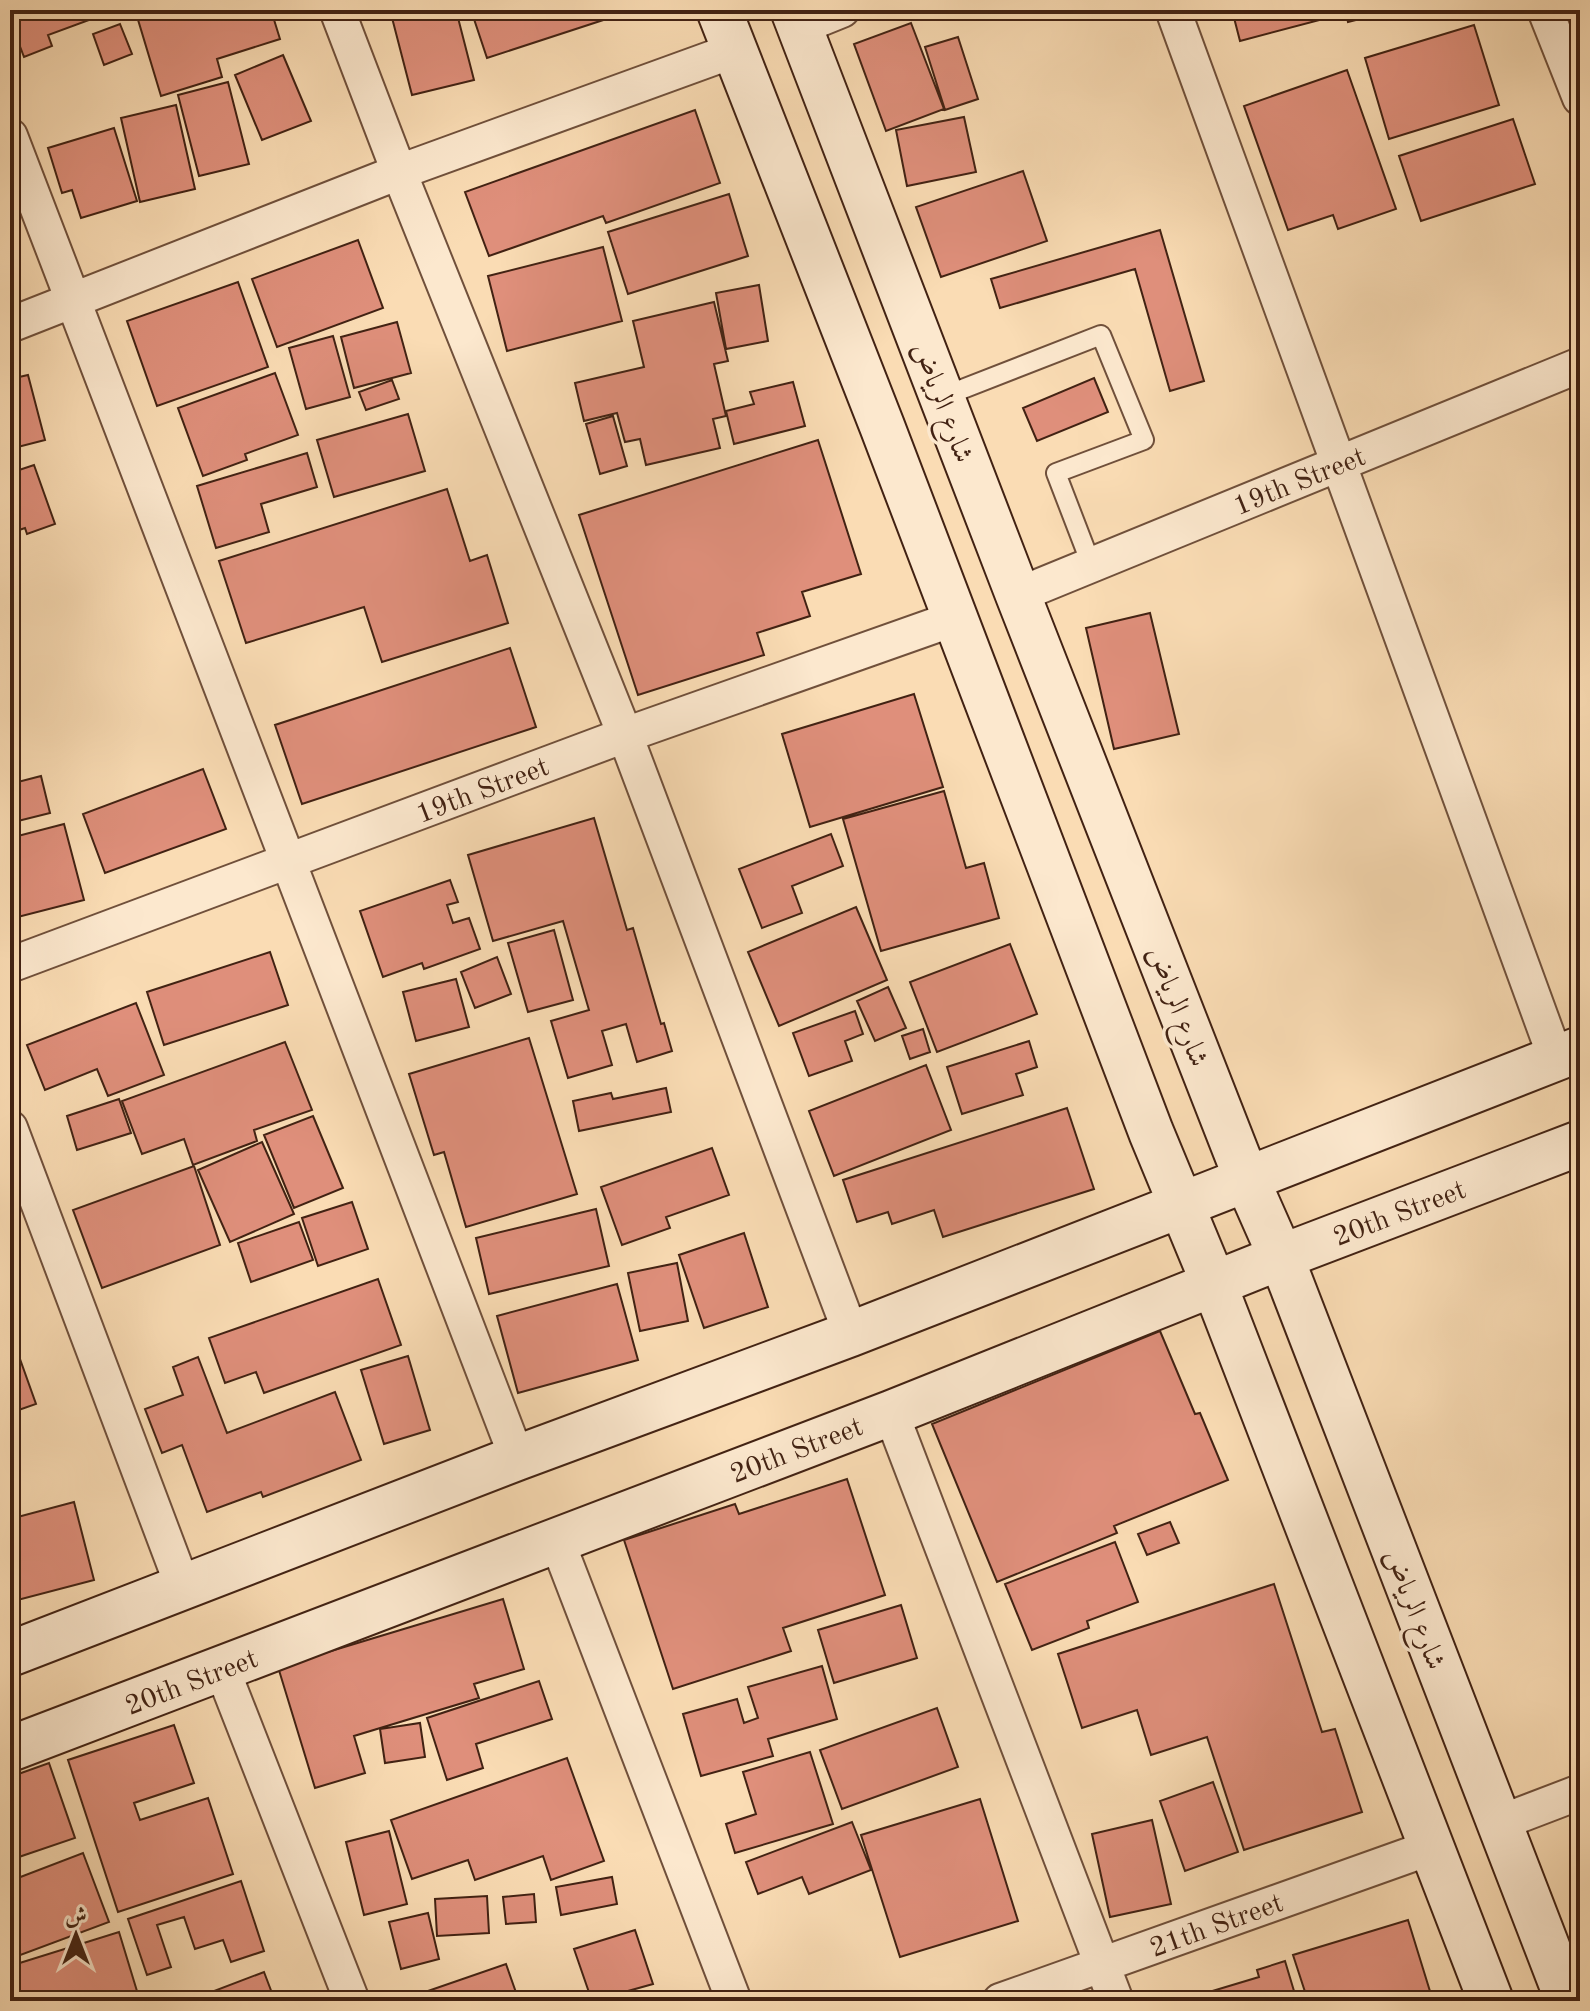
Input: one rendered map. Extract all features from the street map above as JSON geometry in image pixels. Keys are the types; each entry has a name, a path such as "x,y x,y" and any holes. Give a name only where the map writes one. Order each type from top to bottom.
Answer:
{"main road":[{"path":"719,10 956,618 1151,1132 1214,1284 1491,2001"},
{"name":"شارع الرياض","path":"796,18 1018,595 1247,1180 1281,1257 1568,2001"},
{"path":"10,1654 517,1458 851,1334 1568,1054"},
{"name":"20th Street","path":"10,1749 891,1413 1281,1257 1580,1143"}],"street":[{"path":"337,10 625,735 851,1334"},
{"path":"796,18 842,10"},
{"path":"1173,10 1338,465 1568,1054"},
{"path":"1545,10 1580,98"},
{"path":"10,325 399,172 735,50"},
{"path":"10,136 517,1458"},
{"name":"19th Street","path":"1018,595 1580,365"},
{"name":"19th Street","path":"10,965 625,735 956,618"},
{"path":"10,1128 183,1587"},
{"path":"891,1413 1116,2001"},
{"path":"557,1541 734,2001"},
{"path":"222,1669 352,2001"},
{"path":"1499,1823 1580,1792"},
{"name":"21th Street","path":"1000,2001 1432,1847"}],"lane":[{"path":"942,397 1101,335 1144,440 1056,473 1091,564"}],"building":[{"path":"10,10 116,10 48,35 52,46 24,57 10,20"},
{"path":"144,10 271,10 280,39 217,59 222,77 161,96 136,13"},
{"path":"390,10 456,10 474,80 412,95"},
{"path":"471,10 634,10 487,58"},
{"path":"1232,10 1395,10 1348,22 1346,13 1240,41"},
{"path":"911,23 944,109 886,131 854,44"},
{"path":"120,24 132,54 104,65 93,34"},
{"path":"1474,25 1499,105 1389,139 1365,58"},
{"path":"958,37 978,99 945,110 925,47"},
{"path":"283,55 311,121 262,140 235,75"},
{"path":"1347,70 1396,209 1338,229 1333,215 1288,230 1244,106"},
{"path":"228,82 249,164 199,176 178,95"},
{"path":"176,105 195,189 140,202 121,118"},
{"path":"695,110 720,183 606,223 603,216 489,256 465,192"},
{"path":"964,117 976,172 907,186 896,130"},
{"path":"1513,119 1535,184 1421,221 1399,156"},
{"path":"114,128 137,201 81,218 72,190 62,193 48,148"},
{"path":"1023,171 1047,241 941,277 916,207"},
{"path":"729,194 748,256 628,294 608,232"},
{"path":"1160,230 1204,381 1170,391 1135,269 1000,308 991,279"},
{"path":"358,240 383,308 277,347 252,279"},
{"path":"603,247 622,321 507,351 488,276"},
{"path":"238,282 268,367 157,406 127,321"},
{"path":"759,285 768,341 726,349 716,293"},
{"path":"714,302 728,361 714,364 726,416 713,419 720,448 646,465 640,439 625,442 617,413 584,421 575,383 644,367 633,321"},
{"path":"397,322 411,373 354,388 341,337"},
{"path":"333,336 350,397 306,409 289,348"},
{"path":"275,373 298,435 245,454 247,460 203,476 178,408"},
{"path":"28,375 45,440 10,449 10,379"},
{"path":"1094,378 1108,412 1037,441 1023,408"},
{"path":"392,380 399,399 366,410 359,392"},
{"path":"793,382 805,426 734,444 726,411 754,404 750,392"},
{"path":"408,414 425,471 334,497 317,440"},
{"path":"613,416 627,466 600,474 586,424"},
{"path":"818,440 861,574 802,592 810,616 757,633 764,655 638,695 579,515"},
{"path":"307,453 317,487 261,504 269,532 216,548 197,486"},
{"path":"34,465 55,524 27,534 25,528 10,533 10,473"},
{"path":"447,489 470,561 487,555 508,623 382,662 364,607 246,643 219,561"},
{"path":"1150,613 1179,734 1114,749 1086,628"},
{"path":"510,648 536,727 302,804 275,725"},
{"path":"914,694 943,787 810,827 782,734"},
{"path":"203,769 226,829 105,873 83,814"},
{"path":"41,776 50,813 10,823 10,784"},
{"path":"944,791 966,868 984,863 999,918 881,951 843,819"},
{"path":"594,818 627,930 633,928 672,1051 637,1062 626,1024 602,1031 612,1065 568,1078 551,1021 589,1010 563,921 493,941 468,855"},
{"path":"64,824 84,900 10,919 10,838"},
{"path":"831,834 843,866 792,886 802,913 762,928 739,869"},
{"path":"450,880 458,902 447,905 453,923 469,918 480,949 424,969 422,963 383,977 360,911"},
{"path":"856,907 887,980 779,1026 748,952"},
{"path":"554,930 573,1000 528,1012 508,943"},
{"path":"1010,944 1037,1014 937,1052 910,982"},
{"path":"270,952 288,1005 164,1045 147,992"},
{"path":"497,957 511,994 475,1008 461,972"},
{"path":"456,979 469,1027 416,1041 403,992"},
{"path":"888,987 906,1028 875,1041 857,1001"},
{"path":"136,1003 164,1075 108,1096 97,1069 45,1090 27,1045"},
{"path":"855,1011 863,1034 845,1041 852,1061 809,1076 793,1033"},
{"path":"923,1029 930,1052 910,1059 902,1036"},
{"path":"529,1038 577,1194 466,1227 444,1152 434,1155 409,1074"},
{"path":"1029,1041 1037,1067 1016,1074 1023,1095 962,1114 947,1067"},
{"path":"285,1042 312,1110 254,1130 257,1141 193,1165 184,1139 142,1154 122,1101"},
{"path":"926,1065 951,1130 834,1176 809,1111"},
{"path":"666,1088 671,1112 579,1131 573,1101 611,1093 613,1099"},
{"path":"119,1099 131,1133 77,1150 67,1116"},
{"path":"1067,1108 1094,1189 943,1237 934,1210 892,1224 888,1212 857,1222 843,1180"},
{"path":"313,1116 343,1188 294,1208 264,1135"},
{"path":"262,1142 294,1214 230,1242 198,1170"},
{"path":"712,1148 729,1195 666,1217 670,1228 622,1245 601,1187"},
{"path":"194,1166 220,1245 102,1288 73,1210"},
{"path":"352,1202 368,1249 318,1266 302,1218"},
{"path":"596,1209 609,1266 489,1294 476,1238"},
{"path":"299,1222 313,1260 251,1282 238,1243"},
{"path":"744,1233 768,1307 704,1328 679,1255"},
{"path":"677,1263 688,1321 640,1331 628,1273"},
{"path":"378,1279 401,1345 264,1393 256,1372 225,1383 209,1338"},
{"path":"617,1284 638,1360 518,1393 497,1316"},
{"path":"10,1331 36,1404 10,1413"},
{"path":"1160,1331 1195,1414 1200,1413 1228,1480 1114,1526 1117,1533 997,1582 932,1424"},
{"path":"408,1356 430,1430 384,1444 361,1370"},
{"path":"198,1357 227,1433 335,1392 361,1460 263,1497 261,1492 207,1512 182,1445 162,1453 145,1409 183,1395 173,1367"},
{"path":"847,1479 885,1595 783,1628 791,1651 673,1689 624,1540 735,1504 739,1514"},
{"path":"74,1502 94,1580 10,1602 10,1519"},
{"path":"1170,1522 1179,1543 1147,1555 1138,1534"},
{"path":"1115,1542 1138,1602 1087,1621 1089,1628 1032,1650 1005,1584"},
{"path":"1274,1584 1322,1732 1335,1729 1362,1812 1244,1850 1207,1737 1151,1755 1137,1710 1082,1728 1058,1654"},
{"path":"503,1599 524,1669 474,1684 479,1698 354,1736 365,1773 315,1788 278,1667"},
{"path":"901,1605 917,1658 834,1683 818,1630"},
{"path":"822,1666 837,1719 768,1739 773,1756 701,1776 683,1714 737,1699 744,1723 758,1718 748,1687"},
{"path":"539,1681 552,1719 476,1744 483,1768 447,1780 427,1718"},
{"path":"937,1708 958,1767 842,1809 820,1750"},
{"path":"420,1723 425,1757 385,1763 380,1729"},
{"path":"174,1725 194,1783 134,1803 140,1820 208,1798 233,1874 118,1912 68,1760"},
{"path":"810,1752 833,1824 735,1853 726,1824 756,1814 743,1772"},
{"path":"567,1758 604,1861 551,1880 543,1856 475,1880 468,1860 412,1879 391,1820"},
{"path":"49,1763 75,1838 10,1860 10,1777"},
{"path":"1213,1782 1238,1852 1185,1871 1160,1801"},
{"path":"980,1799 1018,1921 900,1957 861,1835"},
{"path":"1152,1820 1171,1904 1110,1917 1092,1834"},
{"path":"852,1822 871,1870 809,1894 802,1877 758,1894 746,1862"},
{"path":"389,1831 407,1904 364,1915 346,1842"},
{"path":"83,1853 109,1922 15,1957 10,1944 10,1881"},
{"path":"612,1877 617,1904 561,1915 556,1887"},
{"path":"241,1881 264,1951 231,1962 223,1940 195,1949 184,1917 157,1925 171,1967 147,1975 128,1919"},
{"path":"534,1894 536,1922 506,1924 503,1897"},
{"path":"487,1896 489,1933 437,1936 435,1899"},
{"path":"428,1913 439,1959 401,1969 389,1922"},
{"path":"1408,1920 1433,2001 1308,2001 1293,1955"},
{"path":"635,1930 653,1984 592,2001 574,1949"},
{"path":"119,1932 140,2001 17,2001 10,1966"},
{"path":"1285,1961 1297,2001 1189,2001 1189,1998 1259,1977 1257,1970"},
{"path":"506,1964 519,2001 399,2001"},
{"path":"264,1972 275,2001 188,2001"}]}
